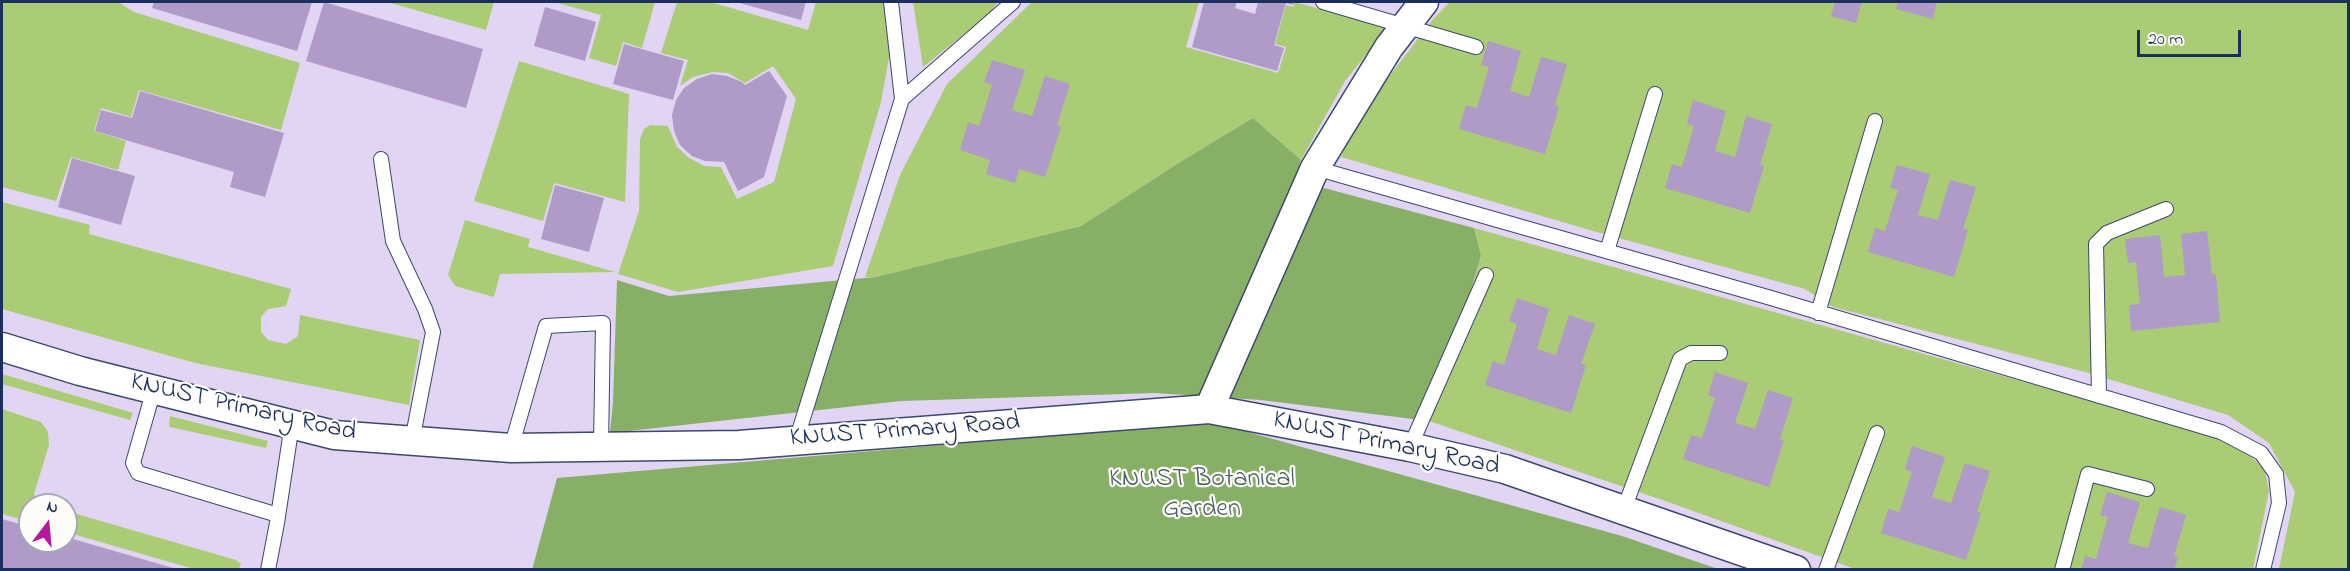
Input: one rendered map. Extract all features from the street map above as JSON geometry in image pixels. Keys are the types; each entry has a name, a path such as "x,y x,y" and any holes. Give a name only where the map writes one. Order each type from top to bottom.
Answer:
{"street":[{"path":"1209,409 1315,168 1359,94 1424,2"},
{"name":"KNUST Primary Road","path":"2,347 334,435 512,448 739,445 1209,409 1410,447 1513,471 1796,570"}],"lane":[{"path":"796,441 902,99 891,2"},
{"path":"902,99 1013,2"},
{"path":"1323,2 1476,47"},
{"path":"1607,251 1655,94"},
{"path":"1818,312 1875,121"},
{"path":"381,159 393,241 425,309 433,332 411,441"},
{"path":"1315,168 1818,312 2221,432 2261,453 2276,474 2278,502 2263,570"},
{"path":"2099,396 2096,244 2107,233 2166,208"},
{"path":"1410,447 1486,275"},
{"path":"512,448 546,326 603,323 602,447"},
{"path":"1624,509 1680,360 1691,353 1720,353"},
{"path":"154,389 133,463 138,473 279,515"},
{"path":"268,570 279,515 292,424"},
{"path":"1826,570 1877,433"},
{"path":"2062,570 2088,474 2147,489"}],"shaded area":[{"path":"2,2 2348,2 2348,569 2,569"}],"green space":[{"path":"2,2 118,2 134,12 300,63 281,130 139,90 131,117 101,108 94,131 126,141 118,170 71,157 56,201 2,187"},
{"path":"387,2 494,2 486,30"},
{"path":"554,2 655,2 642,48 623,42 616,66 589,58 601,15"},
{"path":"677,2 710,2 808,30 816,2 884,2 890,52 881,102 833,266 678,292 618,274 639,211 640,139 644,129 650,125 668,126 677,147 689,158 704,166 721,167 737,199 774,182 796,99 773,66 745,83 728,73 713,72 693,77 680,86 688,60 661,53"},
{"path":"913,2 998,2 990,13 923,67"},
{"path":"1032,2 1199,2 1186,47 1278,73 1286,47 1275,44 1286,5 1293,7 1295,2 1387,28 1345,81 1301,160 1253,118 1081,226 876,277 865,277 900,175 947,84"},
{"path":"1450,2 2348,2 2348,569 2279,569 2295,492 2269,443 2228,415 2085,372 1833,307 1805,289 1593,231 1341,157 1355,121 1434,18"},
{"path":"519,61 629,94 625,202 554,183 543,221 474,201"},
{"path":"1253,118 1301,160 1294,180 1474,228 1481,256 1435,411 1429,421 1261,400 1155,393 901,401 610,433 617,280 669,296 876,277 1081,226"},
{"path":"2,202 90,225 89,234 291,289 286,306 268,309 261,317 261,332 268,340 286,344 298,336 300,315 420,340 409,405 195,363 2,309"},
{"path":"465,220 530,239 528,247 615,272 500,274 494,297 455,286 448,275"},
{"path":"1474,228 2203,432 2237,446 2265,471 2269,491 2253,569 1855,569 1668,502 1429,421 1435,411 1481,257"},
{"path":"2,374 133,413 130,420 2,384"},
{"path":"2,409 41,422 48,432 49,445 34,493 18,493 18,519 2,514"},
{"path":"170,416 268,441 266,448 170,427"},
{"name":"KNUST Botanical Garden","path":"1212,422 1622,536 1718,569 532,570 557,478"},
{"path":"78,514 236,560 241,564 239,569 194,569 78,535"}],"building":[{"path":"154,2 312,2 297,51 152,8"},
{"path":"324,2 483,49 466,108 306,61"},
{"path":"736,2 806,2 801,20"},
{"path":"1204,2 1237,2 1235,8 1255,14 1258,2 1294,2 1293,5 1286,3 1274,45 1284,48 1277,71 1192,47"},
{"path":"1835,2 1862,2 1856,23 1831,16"},
{"path":"1898,2 1937,2 1933,19 1896,9"},
{"path":"545,7 596,22 585,61 534,46"},
{"path":"1488,41 1521,51 1510,91 1529,97 1541,57 1567,64 1555,105 1559,107 1545,154 1459,129 1466,105 1477,108 1489,67 1481,65"},
{"path":"624,44 684,61 673,100 613,84"},
{"path":"992,60 1025,70 1012,110 1032,116 1045,76 1070,84 1057,125 1061,127 1045,177 1019,169 1015,183 986,174 990,160 960,150 968,122 979,126 992,85 984,82"},
{"path":"769,71 787,96 764,177 738,191 724,162 705,161 692,156 680,145 674,131 672,115 676,100 684,88 697,79 712,74 727,76 745,85"},
{"path":"140,91 284,133 265,197 230,187 234,172 95,131 101,110 132,118"},
{"path":"1693,100 1726,111 1715,151 1735,157 1746,116 1772,124 1760,165 1764,166 1750,213 1665,188 1672,164 1682,167 1694,126 1687,124"},
{"path":"72,158 135,176 121,225 58,207"},
{"path":"1897,165 1930,174 1918,215 1938,220 1950,180 1976,187 1963,229 1968,230 1954,277 1868,252 1875,228 1885,231 1898,190 1890,188"},
{"path":"555,185 604,198 589,252 541,239"},
{"path":"2207,231 2212,274 2216,274 2220,322 2131,331 2129,305 2140,304 2136,262 2128,263 2125,239 2160,235 2164,277 2185,275 2181,234"},
{"path":"1517,298 1549,309 1537,349 1556,355 1569,315 1595,324 1581,364 1586,365 1571,413 1485,385 1493,361 1504,365 1517,324 1509,321"},
{"path":"1715,372 1748,383 1735,423 1755,429 1768,390 1793,398 1780,439 1784,440 1769,487 1683,459 1691,435 1702,438 1715,398 1708,395"},
{"path":"1912,446 1945,457 1932,497 1951,503 1965,463 1990,471 1977,512 1981,513 1966,560 1881,533 1888,509 1899,512 1912,472 1905,469"},
{"path":"2107,492 2140,502 2128,543 2148,548 2160,507 2186,515 2174,556 2178,557 2174,570 2081,570 2085,556 2096,559 2108,517 2100,515"},
{"path":"2,519 18,524 18,553 78,553 78,540 180,570 2,570"}]}
